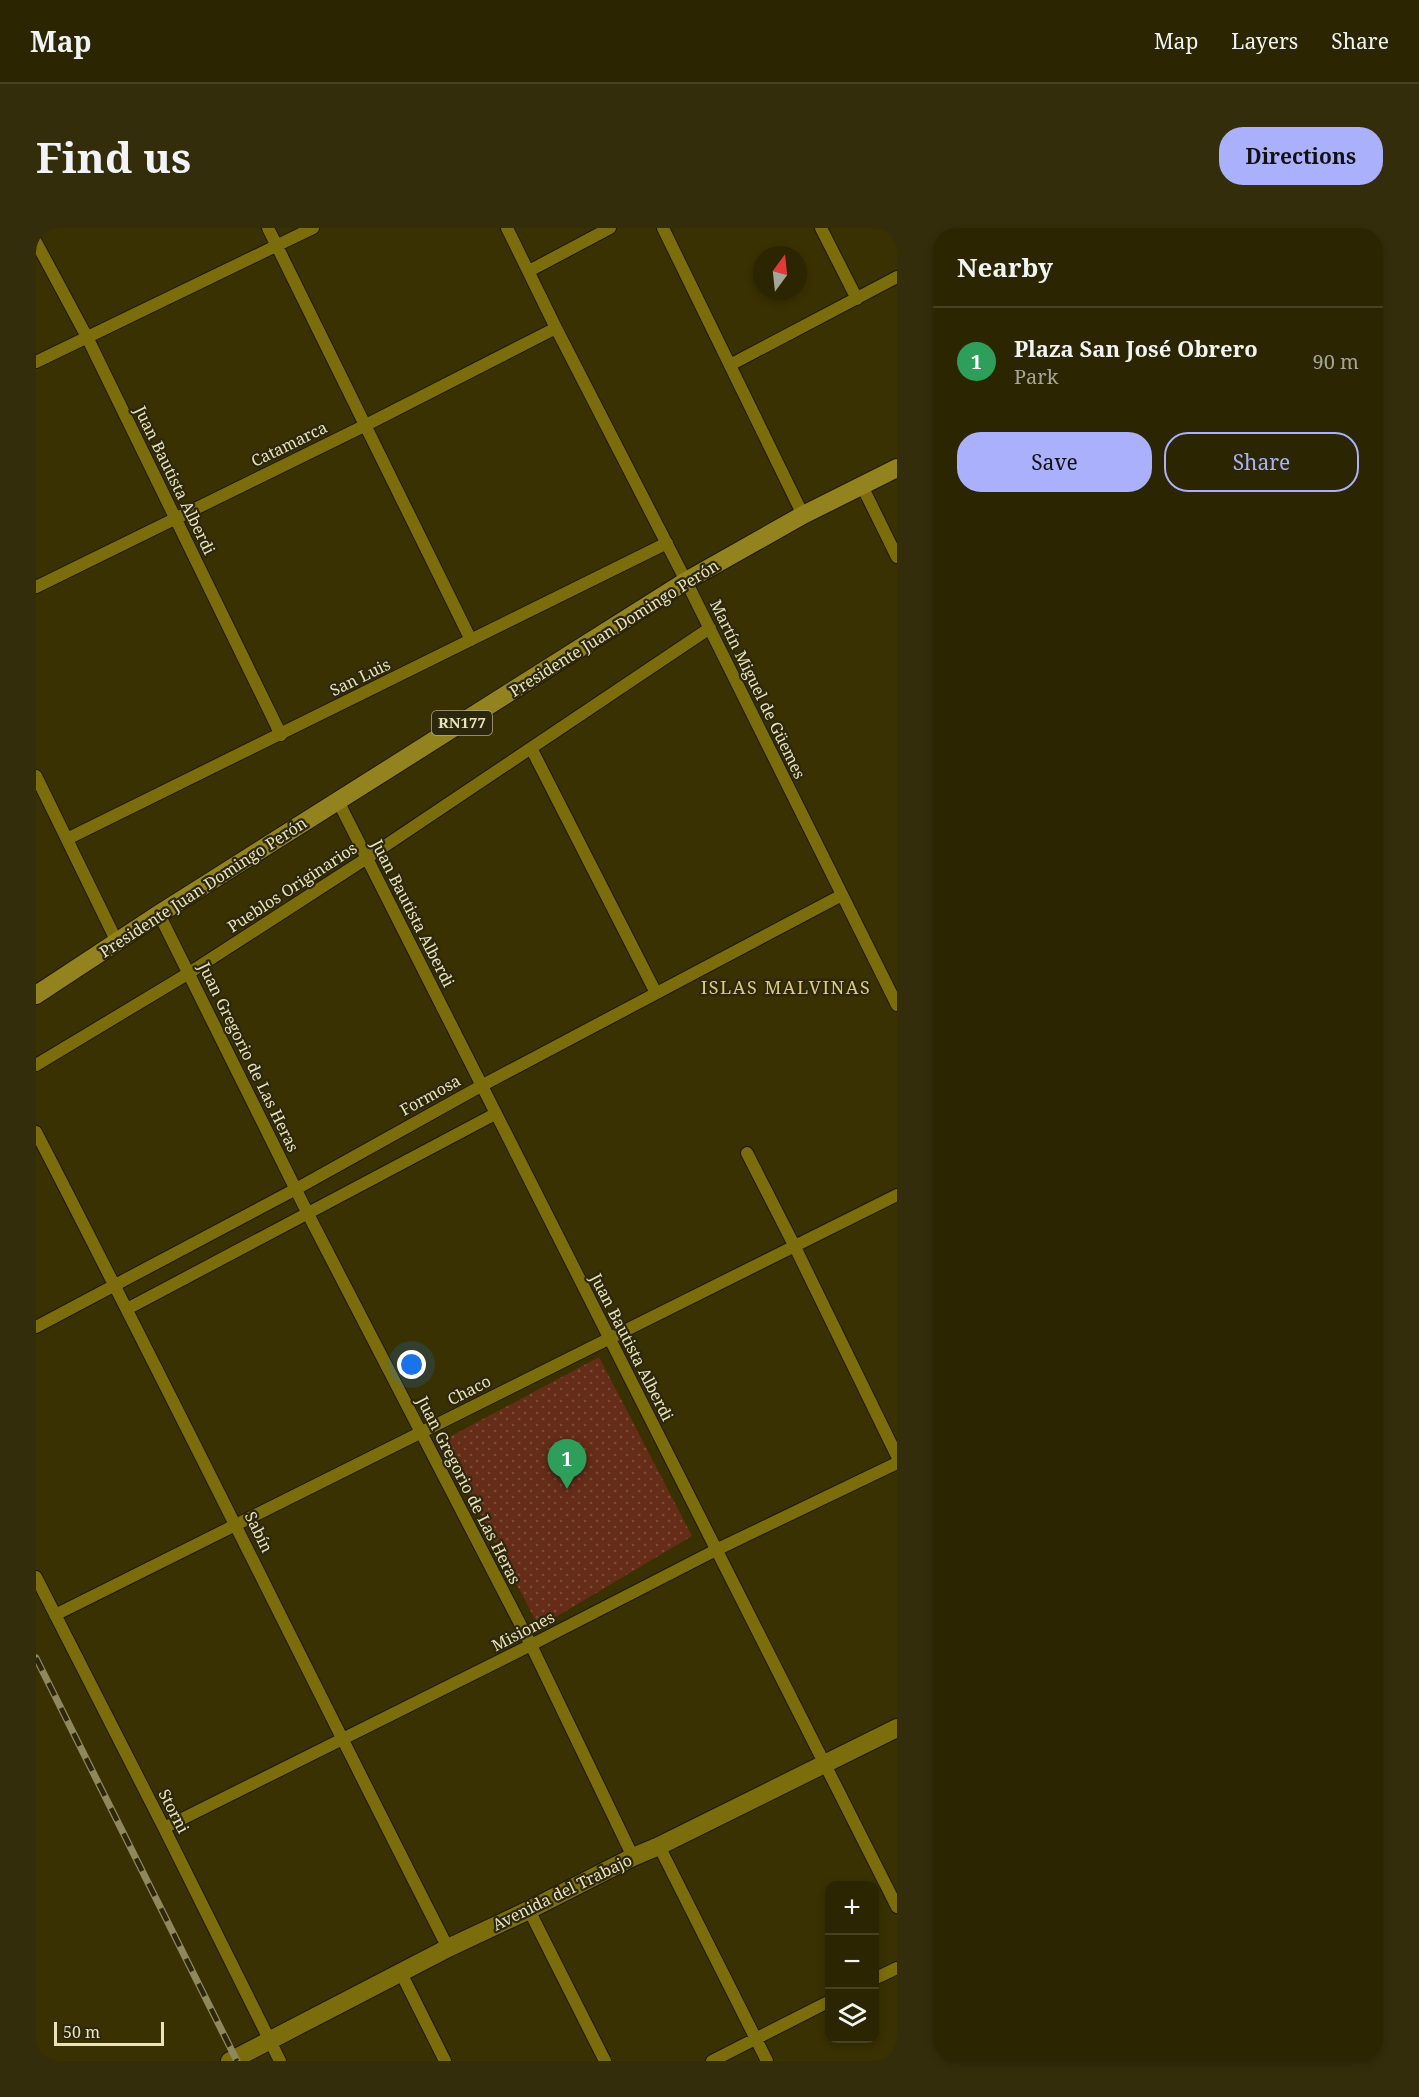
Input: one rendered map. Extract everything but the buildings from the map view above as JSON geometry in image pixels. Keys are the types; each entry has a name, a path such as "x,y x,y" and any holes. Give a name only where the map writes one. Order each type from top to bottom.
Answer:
{"main road":[{"name":"Presidente Juan Domingo Perón","path":"36,995 159,914 686,581 803,515 897,468"},
{"name":"Avenida del Trabajo","path":"230,2061 448,1948 897,1728"}],"street":[{"path":"268,228 471,640"},
{"path":"36,362 313,228"},
{"name":"Martín Miguel de Güemes","path":"507,228 710,628 897,1005"},
{"path":"529,271 610,228"},
{"path":"663,228 803,515"},
{"path":"821,228 857,299"},
{"name":"Juan Bautista Alberdi","path":"36,242 87,337 280,735"},
{"path":"730,365 897,278"},
{"name":"Catamarca","path":"36,587 366,425 556,328"},
{"path":"862,486 897,557"},
{"name":"San Luis","path":"67,839 667,543"},
{"name":"Pueblos Originarios","path":"36,1065 189,973 367,858 710,628"},
{"path":"531,748 656,993"},
{"path":"36,776 117,942"},
{"name":"Juan Bautista Alberdi","path":"338,801 897,1907"},
{"name":"Formosa","path":"36,1328 296,1189 481,1086 843,895"},
{"name":"Juan Gregorio de Las Heras","path":"159,914 308,1214 531,1646 633,1857"},
{"path":"127,1309 495,1114"},
{"name":"Sabín","path":"36,1132 237,1525 448,1948"},
{"path":"747,1153 897,1456"},
{"name":"Chaco","path":"55,1615 897,1195"},
{"name":"Misiones","path":"164,1828 531,1646 716,1550 897,1463"},
{"name":"Storni","path":"36,1577 280,2061"},
{"path":"659,1846 767,2061"},
{"path":"529,1910 605,2061"},
{"path":"879,1977 897,1968"},
{"path":"401,1973 445,2061"},
{"path":"712,2061 825,2004"}],"shaded area":[{"path":"599,1357 692,1536 539,1627 442,1441"}],"railway":[{"path":"36,1658 237,2061"}],"place":[{"name":"Plaza San José Obrero","path":"567,1489"}],"district":[{"name":"ISLAS MALVINAS","path":"786,988"}]}
